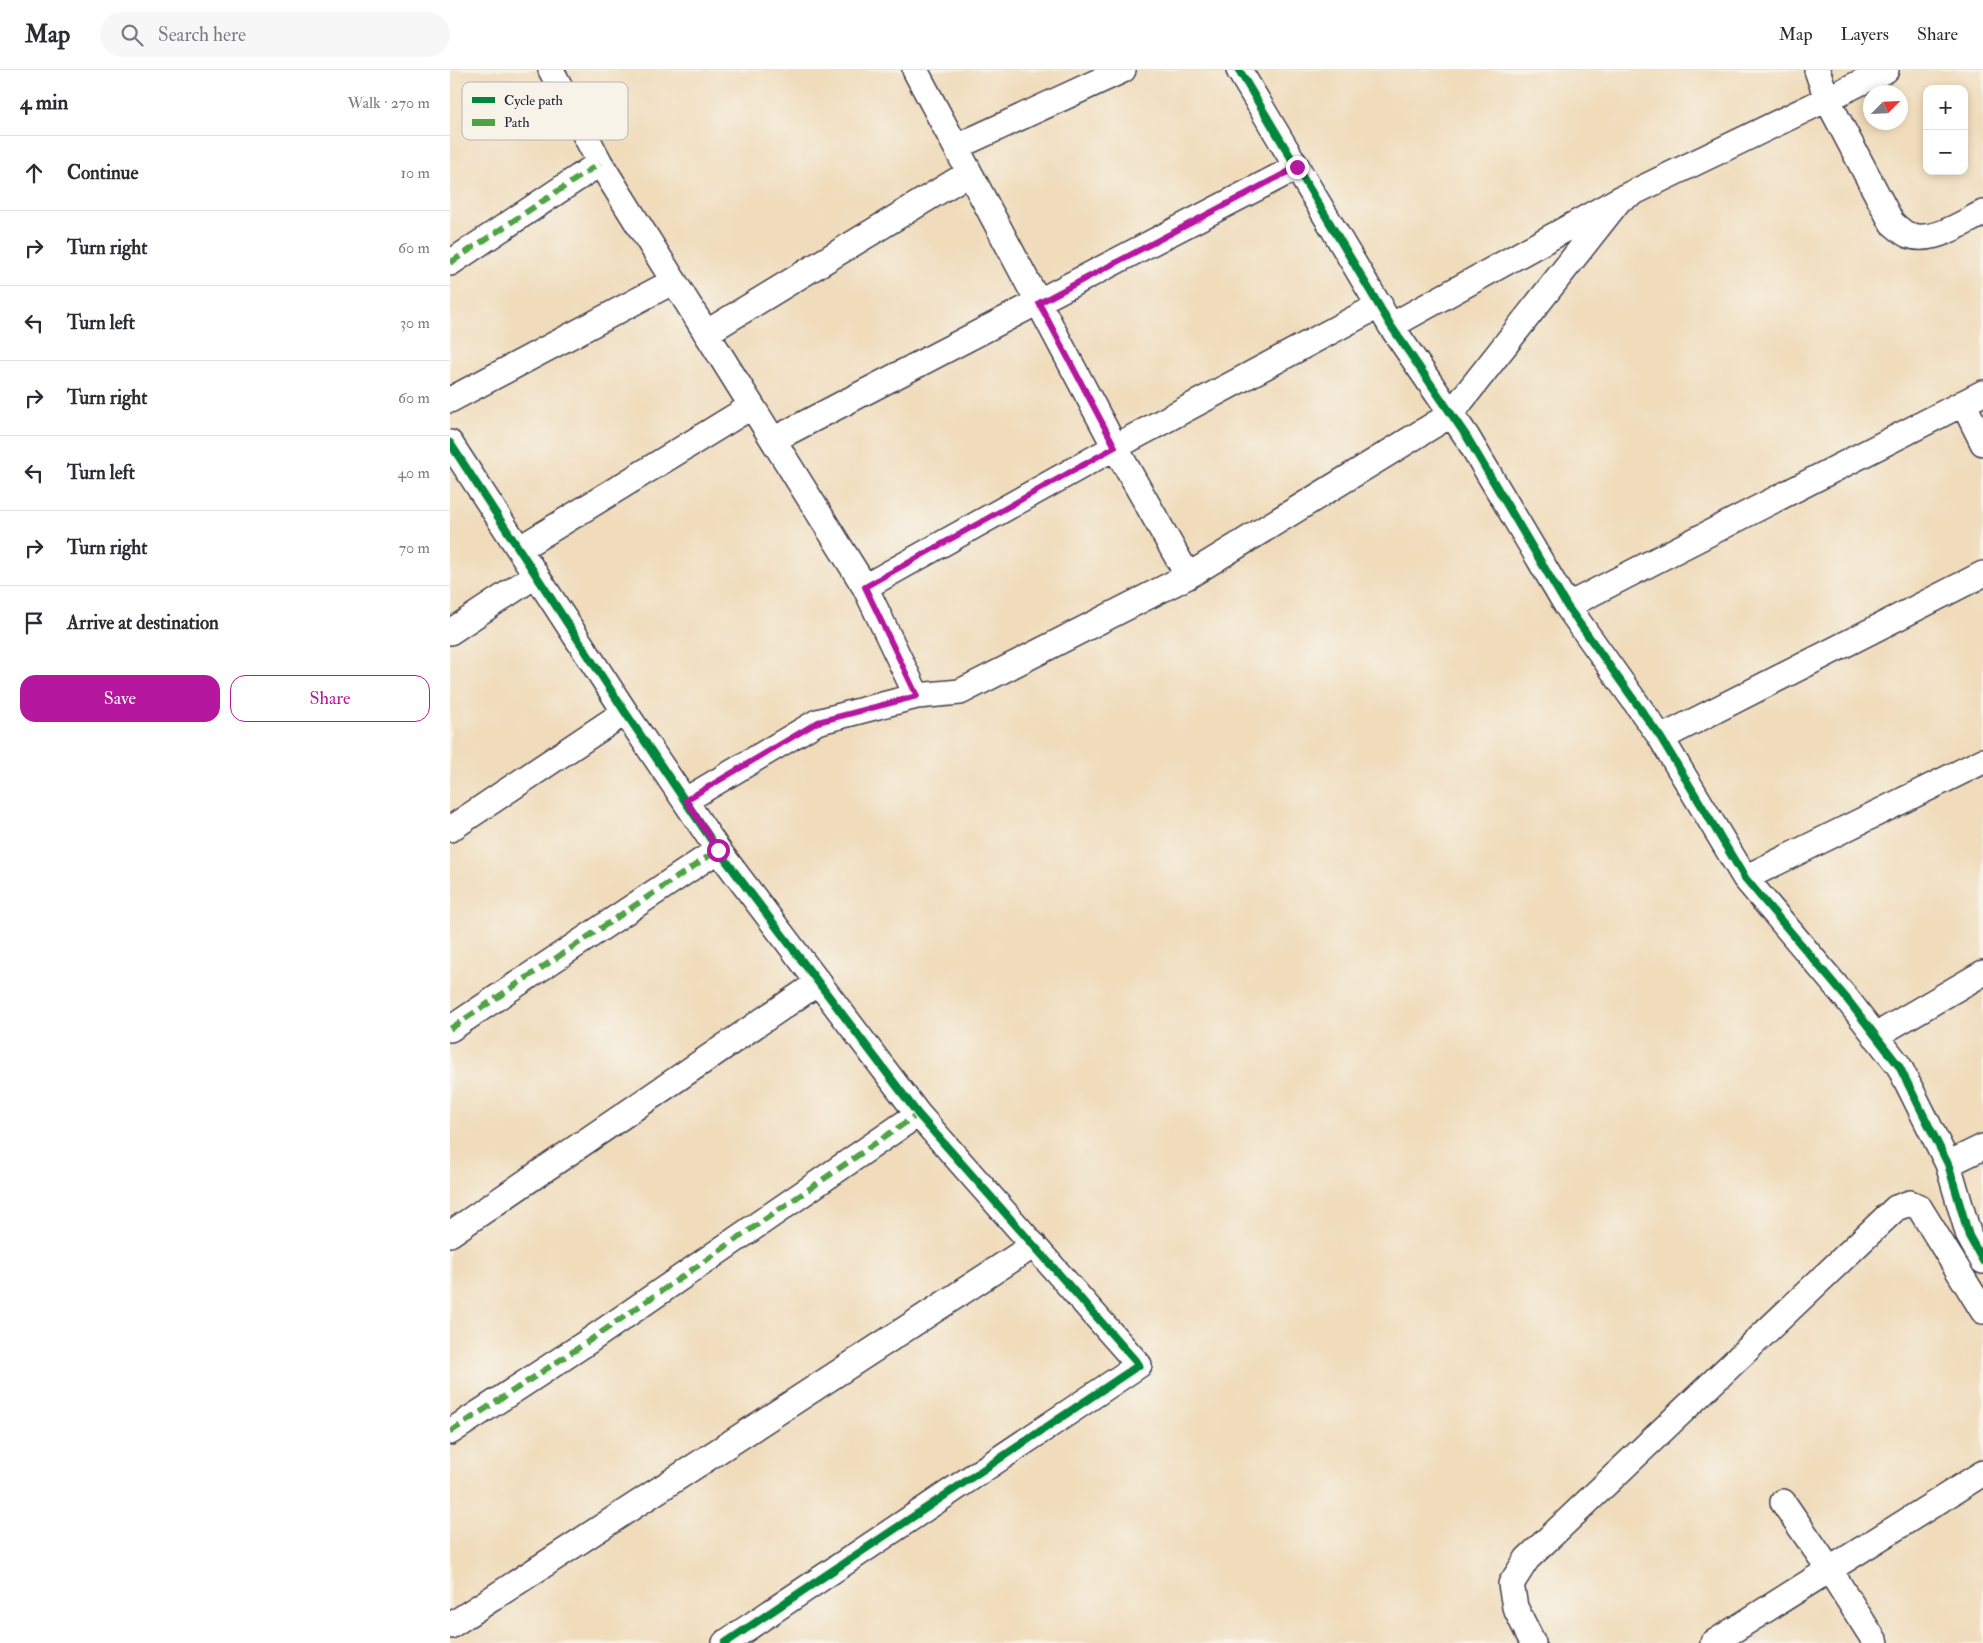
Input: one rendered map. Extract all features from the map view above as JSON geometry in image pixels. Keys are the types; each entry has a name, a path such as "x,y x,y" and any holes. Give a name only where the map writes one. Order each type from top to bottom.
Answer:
{"street":[{"path":"551,70 557,82"},
{"path":"914,70 1115,447 1188,576"},
{"path":"956,147 1123,70"},
{"path":"1239,70 1385,316 1466,437 1567,606 1660,738 1745,878 1899,1066 1948,1164 1969,1236 1983,1261"},
{"path":"1817,70 1826,99 1892,223 1907,235 1924,237 1942,233 1983,213"},
{"path":"865,587 1115,447 1886,70"},
{"path":"588,140 600,163 865,587 917,696"},
{"path":"450,263 600,163"},
{"path":"773,440 1297,167"},
{"path":"706,333 969,172"},
{"path":"686,800 818,722 917,696 960,692 1188,576 1450,415 1620,199"},
{"path":"450,400 674,281"},
{"path":"1567,606 1973,398 1983,443"},
{"path":"519,549 752,406"},
{"path":"450,443 718,850 918,1114 1139,1365 725,1643"},
{"path":"1660,738 1983,574"},
{"path":"450,632 536,575"},
{"path":"450,829 626,712"},
{"path":"1745,878 1983,761"},
{"path":"450,1028 718,850"},
{"path":"1876,1036 1983,973"},
{"path":"450,1234 818,982"},
{"path":"450,1432 583,1345 918,1114"},
{"path":"1948,1164 1983,1147"},
{"path":"1533,1643 1515,1607 1511,1584 1527,1559 1896,1208 1910,1203 1919,1207 1983,1311"},
{"path":"450,1626 1034,1245"},
{"path":"1713,1643 1983,1473"},
{"path":"1782,1502 1829,1569 1876,1643"}],"marked path":[{"path":"450,263 600,163"},
{"path":"450,1029 718,850"},
{"path":"450,1432 583,1345 918,1114"}],"cycle path":[{"path":"1239,70 1391,326 1467,437 1567,606 1661,738 1745,878 1847,999 1899,1066 1948,1164 1969,1236 1983,1261"},
{"path":"450,443 625,712 718,850 918,1114 1139,1365 725,1643"}],"route":[{"path":"718,850 686,800 818,722 917,696 865,587 1115,447 1039,303 1297,167"}]}
